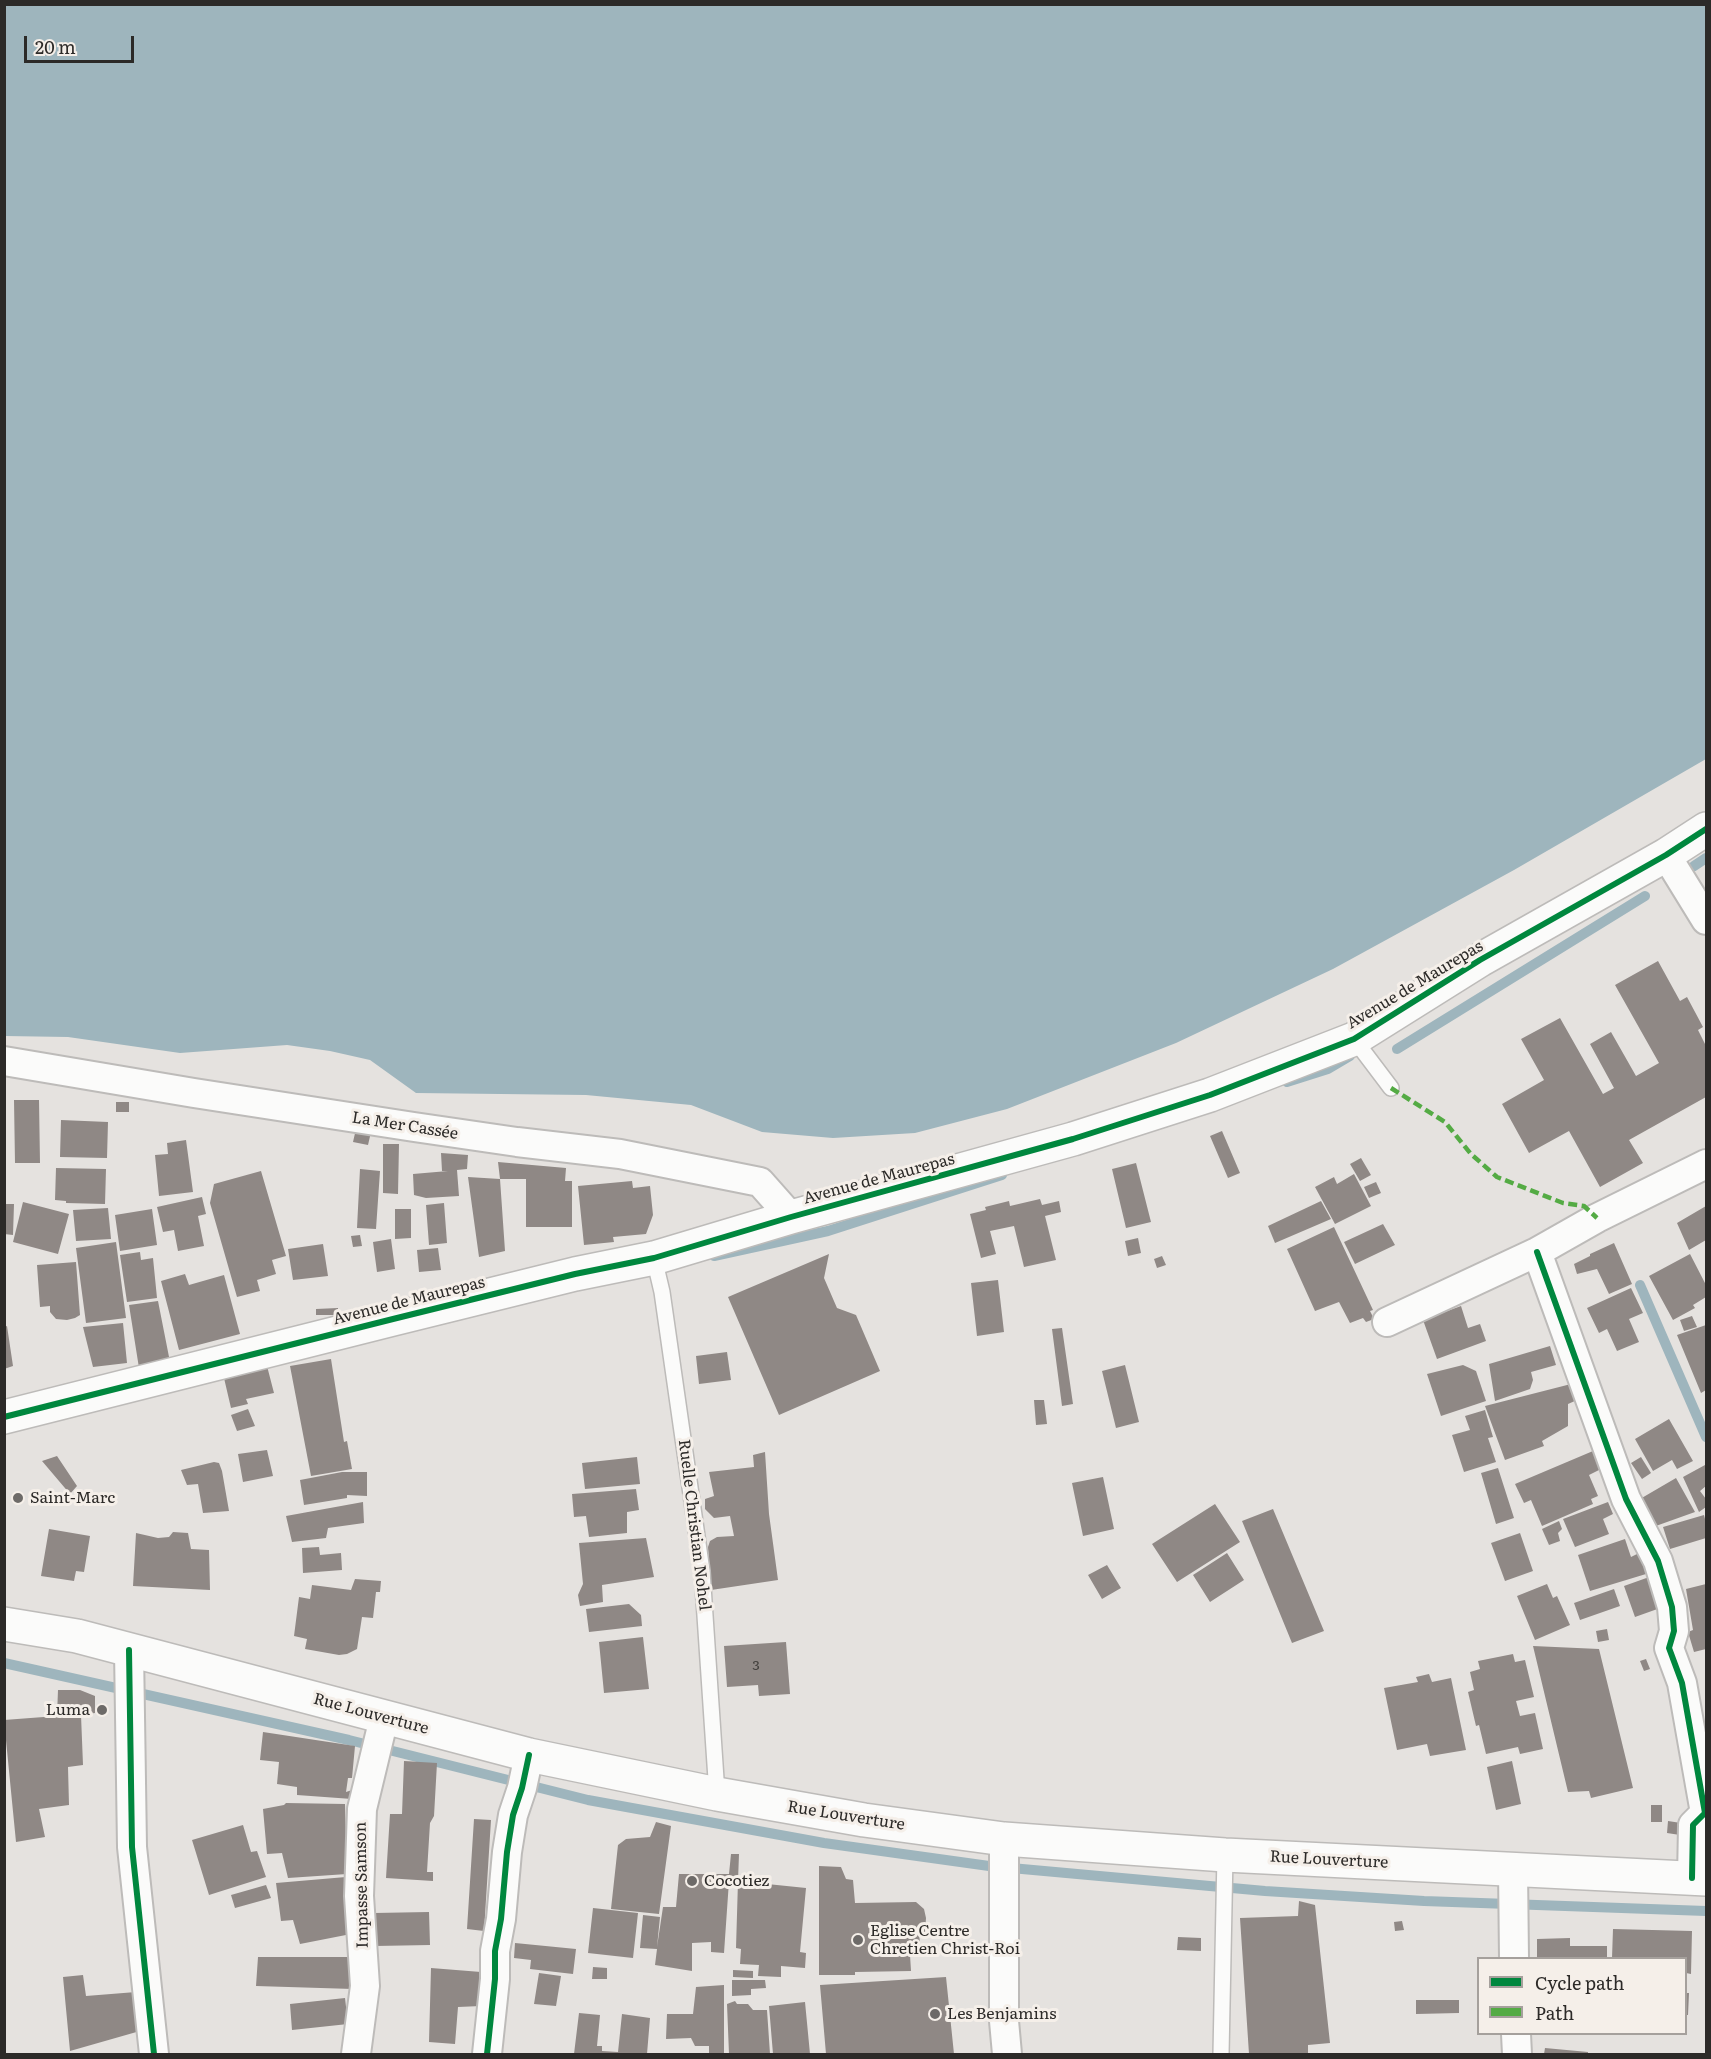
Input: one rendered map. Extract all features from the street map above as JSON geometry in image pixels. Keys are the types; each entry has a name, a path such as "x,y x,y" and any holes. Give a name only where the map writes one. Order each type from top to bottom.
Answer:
{"street":[{"name":"Avenue de Maurepas","path":"4,1417 575,1274 654,1258 791,1216 1073,1139 1210,1095 1354,1039 1480,960 1666,855 1707,829"},
{"path":"1666,855 1707,920"},
{"name":"La Mer Cassée","path":"4,1061 414,1127 620,1154 760,1182 791,1216"},
{"path":"1387,1322 1537,1252 1597,1218 1707,1164"},
{"path":"1537,1252 1626,1499 1658,1561 1672,1607 1674,1631 1669,1648 1682,1683 1705,1813 1693,1825 1699,1878"},
{"name":"Rue Louverture","path":"4,1624 77,1636 130,1661 379,1737 525,1773 717,1794 864,1820 1005,1859 1225,1877 1513,1893 1699,1878"},
{"path":"130,1661 132,1847 153,2055"},
{"name":"Impasse Samson","path":"356,2055 365,1986 359,1896 362,1809 379,1737"},
{"path":"487,2055 495,1979 495,1951 501,1919 507,1852 513,1815 525,1773"},
{"path":"1005,1859 1004,2021 1006,2055"},
{"path":"1513,1893 1514,1957"},
{"path":"1516,2035 1517,2055"}],"lane":[{"path":"1354,1039 1391,1088"},
{"name":"Ruelle Christian Nohel","path":"654,1258 662,1292 702,1570 717,1794"},
{"path":"1221,2055 1225,1877"}],"water":[{"path":"5,4 1706,5 1706,759 1514,870 1333,969 1176,1043 1007,1109 915,1133 833,1138 762,1132 691,1105 586,1095 416,1093 370,1060 287,1045 180,1053 68,1037 5,1036"}],"building":[{"path":"1658,961 1680,1001 1687,997 1703,1027 1698,1030 1706,1046 1706,1097 1629,1140 1643,1163 1600,1187 1569,1131 1529,1153 1502,1104 1544,1080 1521,1039 1560,1018 1603,1094 1614,1088 1590,1044 1611,1032 1636,1076 1659,1063 1615,985"},
{"path":"14,1100 39,1100 40,1163 15,1163"},
{"path":"116,1102 129,1102 129,1112 116,1112"},
{"path":"61,1120 108,1122 107,1158 60,1157"},
{"path":"356,1129 371,1132 368,1145 353,1142"},
{"path":"1222,1131 1240,1173 1228,1178 1210,1136"},
{"path":"186,1140 193,1192 159,1196 155,1155 168,1154 167,1143"},
{"path":"383,1144 399,1144 398,1194 383,1193"},
{"path":"441,1153 468,1155 467,1169 457,1170 459,1196 426,1198 414,1195 413,1174 448,1171 442,1171"},
{"path":"1361,1158 1371,1175 1360,1181 1350,1164"},
{"path":"498,1162 566,1168 565,1181 572,1181 572,1227 526,1227 526,1179 500,1179"},
{"path":"1136,1163 1151,1222 1126,1228 1112,1169"},
{"path":"56,1168 106,1169 105,1204 66,1203 66,1201 55,1200"},
{"path":"360,1169 380,1171 376,1229 357,1228"},
{"path":"261,1171 286,1256 272,1260 276,1274 257,1280 260,1291 237,1297 210,1203 214,1184"},
{"path":"1354,1174 1371,1206 1335,1224 1315,1187 1334,1177 1337,1184"},
{"path":"468,1177 500,1179 505,1251 479,1257"},
{"path":"632,1181 633,1188 650,1186 653,1215 646,1234 613,1237 614,1242 584,1245 578,1186"},
{"path":"1376,1182 1381,1193 1369,1198 1364,1187"},
{"path":"202,1197 206,1214 198,1216 204,1246 178,1251 174,1230 163,1232 157,1207"},
{"path":"1040,1199 1042,1205 1059,1201 1061,1212 1045,1216 1056,1260 1024,1267 1014,1226 990,1231 996,1254 981,1258 970,1214 986,1210 985,1207 1009,1201 1010,1206"},
{"path":"1321,1201 1331,1219 1275,1243 1268,1226"},
{"path":"23,1202 69,1214 58,1254 13,1242"},
{"path":"444,1203 447,1243 429,1245 426,1205"},
{"path":"4,1204 14,1204 13,1235 4,1234"},
{"path":"1706,1206 1706,1240 1689,1250 1677,1223"},
{"path":"108,1208 111,1239 76,1241 73,1210"},
{"path":"152,1209 157,1245 120,1251 115,1215"},
{"path":"395,1209 411,1209 411,1238 395,1239"},
{"path":"1383,1224 1395,1245 1355,1264 1344,1242"},
{"path":"1334,1227 1373,1310 1370,1311 1374,1319 1366,1322 1363,1318 1350,1323 1339,1302 1315,1311 1287,1249"},
{"path":"360,1235 362,1246 353,1247 351,1236"},
{"path":"1138,1238 1141,1253 1128,1256 1125,1241"},
{"path":"391,1239 395,1269 377,1272 373,1242"},
{"path":"116,1242 126,1318 86,1323 76,1248"},
{"path":"1614,1243 1632,1284 1609,1294 1597,1269 1577,1274 1574,1264"},
{"path":"323,1244 328,1276 293,1280 288,1249"},
{"path":"438,1248 441,1270 419,1272 417,1250"},
{"path":"140,1252 141,1260 153,1258 157,1298 127,1302 120,1255"},
{"path":"829,1254 824,1278 837,1308 856,1315 880,1371 779,1415 728,1297"},
{"path":"1690,1254 1706,1285 1706,1297 1693,1305 1695,1308 1673,1320 1649,1276"},
{"path":"1162,1256 1166,1265 1157,1268 1154,1259"},
{"path":"76,1262 80,1315 67,1320 56,1319 50,1312 50,1306 40,1307 37,1265"},
{"path":"185,1274 189,1285 224,1275 240,1334 179,1350 161,1281"},
{"path":"998,1280 1004,1332 977,1336 971,1283"},
{"path":"1631,1288 1643,1313 1629,1319 1639,1342 1617,1351 1607,1329 1599,1333 1587,1308"},
{"path":"158,1301 170,1362 139,1368 129,1305"},
{"path":"1461,1306 1468,1328 1480,1324 1486,1341 1437,1359 1423,1320"},
{"path":"338,1308 338,1315 316,1315 316,1309"},
{"path":"1692,1316 1697,1327 1684,1331 1680,1320"},
{"path":"123,1323 127,1363 93,1367 83,1327"},
{"path":"1706,1325 1706,1390 1701,1393 1677,1335"},
{"path":"7,1326 13,1366 4,1369 4,1327"},
{"path":"1062,1328 1073,1404 1062,1406 1052,1329"},
{"path":"1550,1346 1556,1365 1531,1372 1533,1380 1530,1389 1495,1401 1489,1364"},
{"path":"727,1352 731,1380 699,1384 696,1356"},
{"path":"331,1359 344,1442 347,1441 352,1469 311,1476 290,1366"},
{"path":"1125,1365 1139,1422 1116,1428 1102,1371"},
{"path":"1463,1365 1476,1371 1486,1401 1441,1416 1427,1374"},
{"path":"267,1366 274,1393 246,1399 248,1404 231,1408 224,1378"},
{"path":"1571,1384 1577,1400 1568,1404 1568,1426 1542,1441 1544,1446 1505,1460 1485,1406"},
{"path":"1034,1400 1044,1400 1047,1424 1036,1425"},
{"path":"248,1409 255,1426 237,1431 231,1415"},
{"path":"1485,1410 1493,1437 1488,1438 1496,1462 1464,1472 1452,1435 1470,1430 1465,1416"},
{"path":"1669,1419 1693,1461 1677,1469 1672,1460 1653,1471 1635,1439"},
{"path":"267,1450 273,1476 243,1482 238,1454"},
{"path":"1593,1451 1601,1469 1589,1475 1598,1496 1591,1499 1593,1504 1542,1526 1531,1500 1524,1503 1515,1484"},
{"path":"765,1452 769,1514 778,1580 711,1590 708,1547 710,1541 717,1537 734,1536 730,1516 714,1518 705,1509 705,1499 714,1496 709,1472 754,1467 753,1455"},
{"path":"57,1456 77,1486 70,1494 42,1461"},
{"path":"637,1457 640,1484 585,1489 582,1463"},
{"path":"1641,1457 1651,1473 1642,1479 1631,1463"},
{"path":"214,1462 219,1463 222,1471 229,1511 203,1513 198,1484 187,1485 181,1470"},
{"path":"1705,1465 1706,1486 1700,1491 1706,1499 1706,1507 1699,1512 1683,1477"},
{"path":"1498,1468 1514,1518 1496,1524 1481,1473"},
{"path":"342,1472 367,1472 367,1496 347,1495 347,1498 304,1505 300,1480"},
{"path":"1103,1477 1114,1529 1083,1536 1072,1483"},
{"path":"1676,1478 1695,1512 1653,1527 1640,1499"},
{"path":"636,1489 639,1510 627,1512 627,1533 589,1537 586,1516 574,1517 572,1494"},
{"path":"363,1502 364,1523 328,1528 326,1538 292,1542 286,1516"},
{"path":"1608,1502 1613,1514 1603,1519 1609,1534 1575,1547 1563,1519"},
{"path":"1215,1504 1240,1542 1177,1582 1152,1544"},
{"path":"1273,1509 1324,1631 1292,1643 1242,1521"},
{"path":"1704,1515 1706,1538 1670,1549 1663,1527"},
{"path":"1559,1521 1562,1529 1558,1533 1560,1541 1549,1545 1542,1529"},
{"path":"49,1529 90,1536 84,1572 76,1571 74,1581 41,1576"},
{"path":"173,1532 188,1533 191,1549 209,1550 210,1590 133,1586 136,1533 158,1538 169,1537"},
{"path":"1520,1533 1533,1571 1505,1581 1491,1543"},
{"path":"646,1538 654,1577 602,1585 603,1602 580,1606 578,1595 583,1584 579,1543"},
{"path":"1625,1539 1631,1557 1639,1553 1646,1574 1590,1591 1578,1555"},
{"path":"319,1547 320,1555 341,1553 342,1570 303,1573 302,1548"},
{"path":"1227,1553 1244,1580 1210,1602 1193,1575"},
{"path":"1107,1565 1121,1588 1102,1599 1088,1575"},
{"path":"1652,1576 1663,1607 1635,1617 1624,1586"},
{"path":"355,1579 381,1581 380,1592 376,1592 373,1618 362,1617 357,1649 339,1655 305,1649 307,1639 294,1636 299,1597 310,1599 312,1585 351,1590"},
{"path":"1547,1584 1553,1598 1557,1596 1570,1625 1535,1640 1517,1596"},
{"path":"1706,1584 1706,1649 1694,1652 1688,1632 1693,1630 1686,1589"},
{"path":"1614,1589 1620,1606 1580,1620 1574,1603"},
{"path":"629,1604 641,1615 642,1626 589,1632 586,1609"},
{"path":"1607,1629 1609,1640 1598,1642 1596,1631"},
{"path":"643,1637 649,1689 604,1693 599,1642"},
{"path":"786,1642 790,1694 759,1696 758,1685 727,1687 724,1646"},
{"path":"1533,1646 1599,1649 1633,1788 1591,1798 1589,1791 1568,1792"},
{"path":"1513,1654 1515,1662 1525,1660 1534,1697 1516,1701 1520,1716 1535,1713 1543,1749 1520,1754 1518,1747 1486,1754 1468,1692 1474,1690 1470,1672 1480,1669 1478,1661"},
{"path":"1646,1659 1650,1669 1644,1671 1640,1661"},
{"path":"1429,1674 1432,1682 1451,1678 1466,1750 1430,1756 1427,1744 1397,1750 1384,1688 1418,1682 1416,1677"},
{"path":"58,1690 80,1690 95,1696 95,1713 81,1715 83,1765 68,1767 69,1805 39,1809 45,1837 16,1842 4,1720 57,1716"},
{"path":"263,1732 355,1746 352,1778 348,1778 346,1792 352,1790 352,1799 297,1795 297,1787 277,1784 279,1762 260,1760"},
{"path":"404,1761 437,1763 434,1816 430,1823 427,1872 433,1872 433,1881 386,1878 390,1814 402,1814"},
{"path":"1512,1761 1521,1804 1496,1810 1487,1767"},
{"path":"286,1803 345,1804 347,1874 288,1878 282,1853 267,1854 263,1809"},
{"path":"1651,1805 1662,1805 1662,1822 1651,1822"},
{"path":"474,1819 491,1820 484,1931 467,1929"},
{"path":"1668,1821 1681,1823 1680,1835 1667,1833"},
{"path":"656,1822 671,1826 659,1914 611,1909 618,1845 626,1839 650,1837"},
{"path":"243,1825 251,1852 257,1851 266,1877 209,1895 192,1840"},
{"path":"731,1854 739,1854 738,1881 729,1881 724,1953 711,1952 711,1942 692,1943 692,1971 655,1965 657,1949 640,1948 643,1915 660,1917 657,1947 663,1907 676,1907 679,1874 729,1874"},
{"path":"819,1866 841,1867 846,1879 853,1880 855,1903 916,1902 924,1909 925,1932 919,1933 921,1954 910,1955 911,1971 819,1975"},
{"path":"346,1877 351,1934 300,1944 293,1920 281,1921 276,1883"},
{"path":"738,1881 806,1888 800,1952 806,1953 805,1968 781,1966 781,1977 758,1976 759,1965 740,1964 741,1949 736,1948"},
{"path":"266,1885 271,1898 235,1908 231,1895"},
{"path":"1299,1901 1315,1905 1330,2043 1308,2045 1308,2054 1249,2054 1240,1918 1298,1916"},
{"path":"593,1908 638,1913 633,1958 588,1953"},
{"path":"429,1912 430,1945 375,1946 374,1913"},
{"path":"1402,1921 1404,1930 1395,1931 1394,1922"},
{"path":"1613,1929 1692,1931 1691,1974 1687,1973 1687,1957 1612,1957"},
{"path":"1178,1937 1201,1938 1201,1951 1177,1950"},
{"path":"1570,1938 1570,1946 1607,1946 1607,1957 1537,1957 1537,1939"},
{"path":"515,1943 576,1949 573,1974 530,1969 531,1960 514,1958"},
{"path":"258,1957 352,1957 353,1989 256,1986"},
{"path":"593,1967 607,1968 607,1979 592,1979"},
{"path":"431,1968 481,1972 481,2006 458,2007 455,2044 429,2042"},
{"path":"733,1970 753,1971 753,1978 733,1977"},
{"path":"539,1973 561,1976 556,2006 534,2004"},
{"path":"83,1975 86,1996 136,1992 140,2031 70,2051 63,1977"},
{"path":"946,1977 954,2054 826,2054 820,1985"},
{"path":"732,1980 765,1980 766,1988 751,1989 751,1995 732,1996"},
{"path":"724,1985 724,2054 709,2054 709,2046 695,2046 691,2038 666,2039 667,2014 693,2014 696,1987"},
{"path":"1687,1993 1689,1993 1688,2015"},
{"path":"345,1998 348,2024 292,2030 290,2004"},
{"path":"1416,2000 1459,2000 1459,2013 1416,2014"},
{"path":"735,2001 737,2004 748,2004 753,2010 767,2010 770,2054 729,2054 727,2004"},
{"path":"805,2002 810,2054 773,2054 769,2006"},
{"path":"579,2013 600,2015 597,2046 602,2046 602,2051 618,2052 622,2014 650,2018 647,2054 574,2054"},
{"path":"1545,2048 1588,2052 1588,2054 1544,2054"}],"waterway":[{"path":"1694,866 1706,858"},
{"path":"1397,1049 1645,896"},
{"path":"1287,1082 1328,1069 1350,1056"},
{"path":"714,1256 828,1231 1002,1175"},
{"path":"1640,1285 1706,1437"},
{"path":"4,1663 349,1740 588,1800 824,1843 989,1866 1265,1891 1424,1901 1706,1911"}],"marked path":[{"path":"1391,1088 1445,1122 1471,1154 1497,1177 1563,1203 1584,1206 1597,1218"}],"cycle path":[{"path":"4,1417 575,1274 654,1258 791,1217 1073,1139 1210,1095 1354,1039 1480,960 1666,855 1706,829"},
{"path":"1537,1252 1626,1499 1658,1561 1672,1607 1674,1631 1669,1648 1682,1683 1705,1813 1693,1825 1692,1878"},
{"path":"129,1650 132,1847 154,2054"},
{"path":"487,2054 495,1979 495,1951 501,1919 507,1852 513,1815 529,1755"}],"place":[{"name":"Saint-Marc","path":"18,1498"},
{"name":"Luma","path":"102,1710"},
{"name":"Cocotiez","path":"692,1881"},
{"name":"Eglise Centre Chretien Christ-Roi","path":"858,1940"},
{"name":"Les Benjamins","path":"935,2014"}]}
